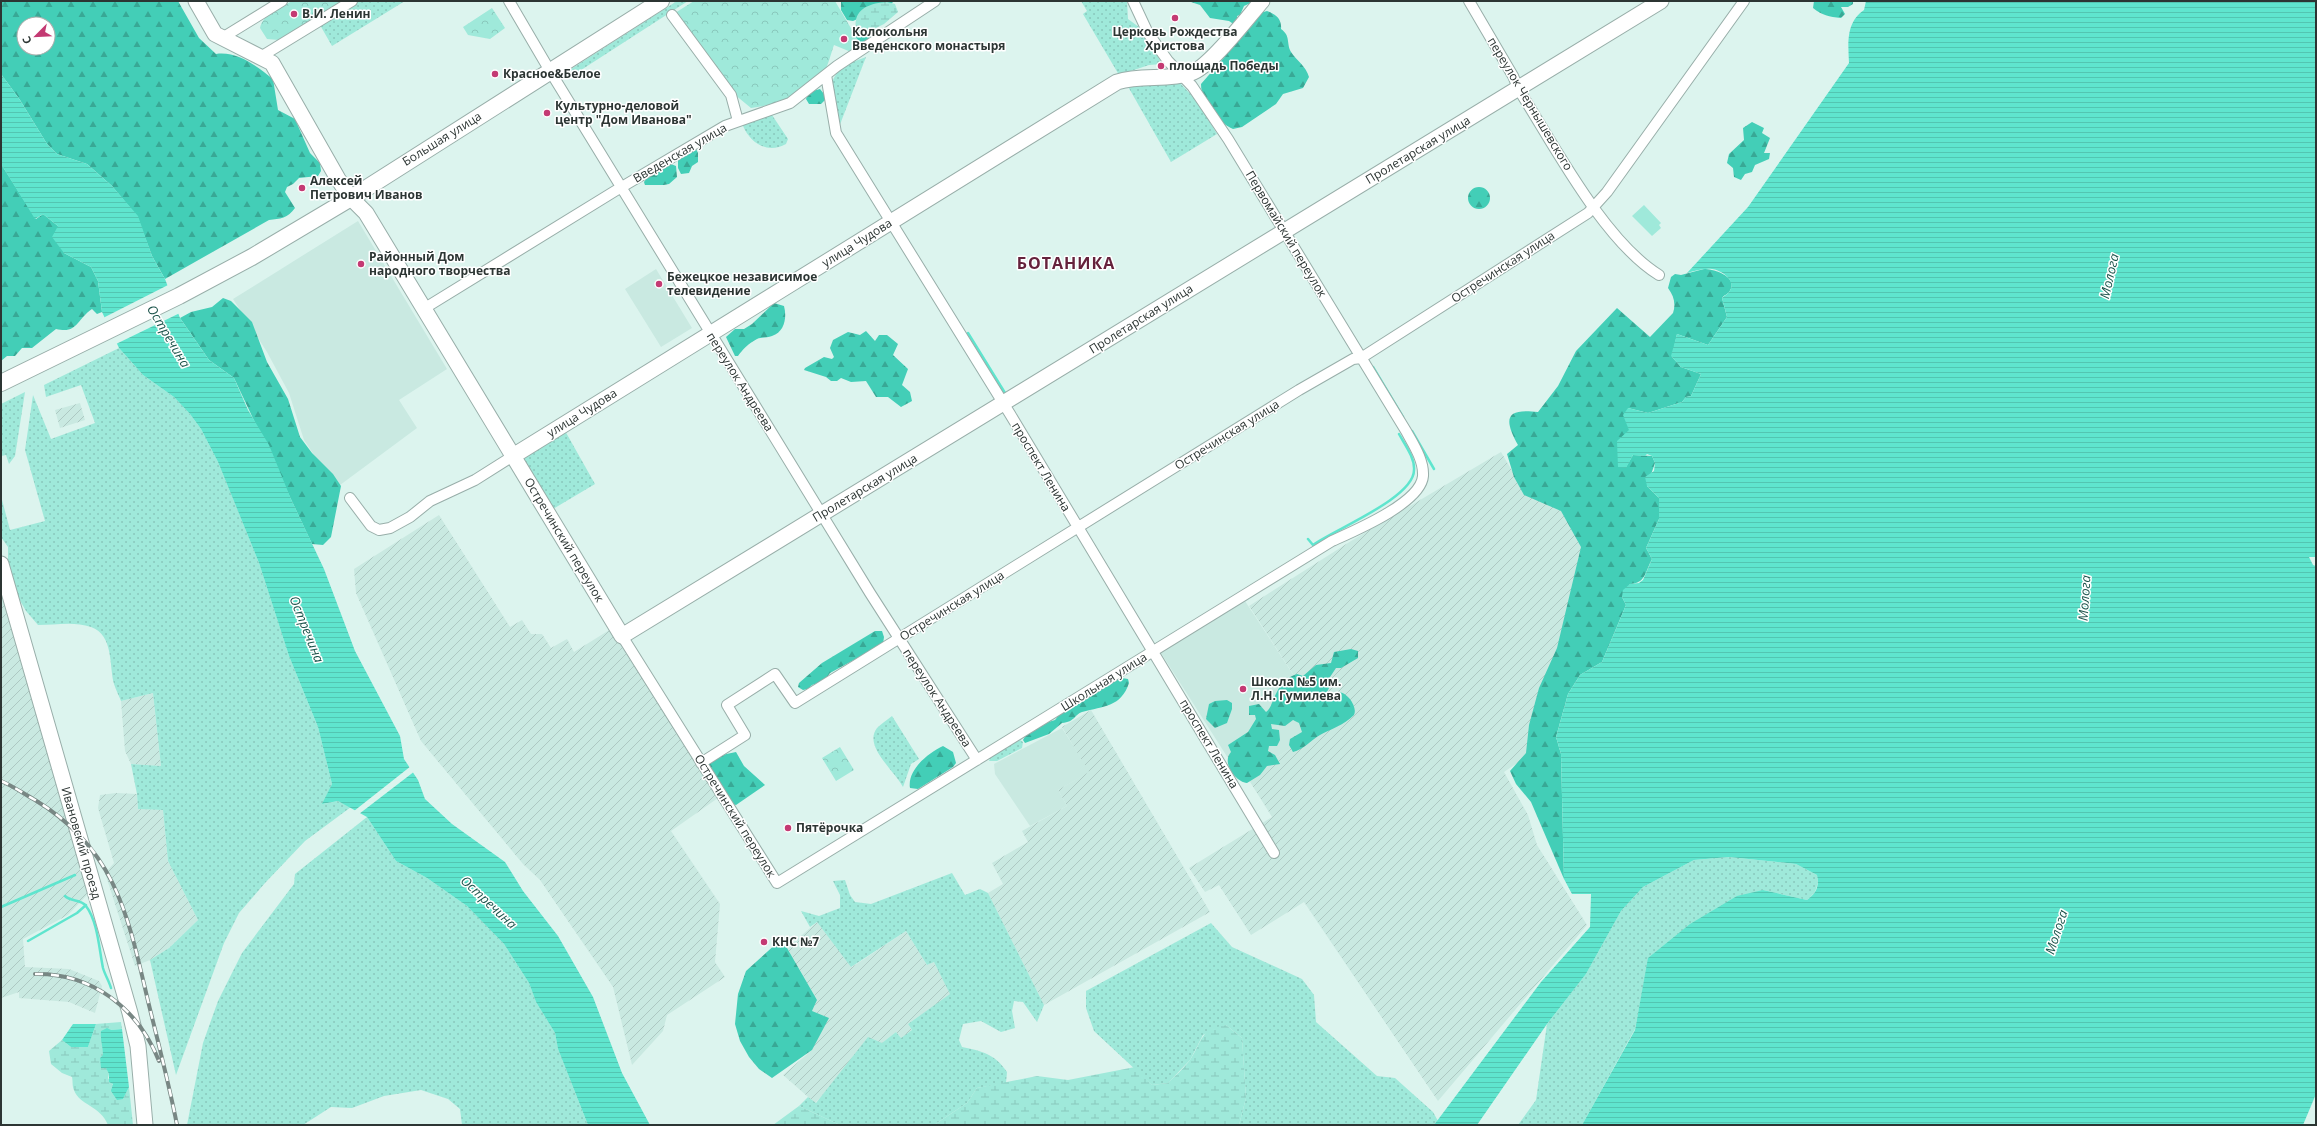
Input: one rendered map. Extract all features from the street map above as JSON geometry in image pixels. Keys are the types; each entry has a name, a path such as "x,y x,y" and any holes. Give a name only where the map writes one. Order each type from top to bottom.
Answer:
{"main road":[{"name":"Большая улица","path":"1,383 180,296 252,257 350,198 661,1"}],"street":[{"path":"196,1 210,29 222,38 262,56 352,1"},
{"path":"222,38 282,1"},
{"name":"переулок Андреева","path":"509,1 550,71 898,639 977,760"},
{"name":"Введенская улица","path":"425,308 621,187 725,126 790,103 826,75 935,1"},
{"name":"Первомайский переулок","path":"1133,1 1148,33 1168,61 1192,86 1228,139 1406,431 1421,461 1423,477"},
{"name":"улица Чудова","path":"350,498 371,526 379,530 390,528 410,517 430,500 475,480 1117,82 1133,77 1182,75 1196,71 1206,63 1262,1"},
{"name":"переулок Чернышевского","path":"1469,1 1513,76 1518,90 1593,207 1642,264 1659,275"},
{"name":"Пролетарская улица","path":"622,636 1284,231 1518,90 1661,1"},
{"name":"Остречинская улица","path":"701,762 746,735 727,705 775,674 795,703 1299,390 1353,359 1361,358 1588,213 1607,192 1744,1"},
{"path":"672,15 731,95 738,121"},
{"name":"Остречинский переулок","path":"262,56 272,63 350,198 366,213 425,308 622,636 777,883"},
{"name":"проспект Ленина","path":"826,75 836,133 1154,651 1274,852"},
{"name":"Школьная улица","path":"777,883 1332,541 1404,502 1414,494 1423,477"},
{"name":"Ивановский проезд","path":"1,564 130,1013 138,1046 146,1125"}],"shaded area":[{"path":"358,221 447,369 399,400 417,428 336,488 304,440 289,393 267,352 233,299"},
{"path":"656,269 692,328 661,347 625,289"},
{"path":"80,403 85,420 60,428 55,410"},
{"path":"1501,452 1523,489 1567,512 1585,547 1529,755 1504,772 1528,815 1537,845 1587,925 1438,1101 1304,902 1251,935 1219,885 1205,892 1189,868 1272,817 1247,777 1326,725 1249,606 1351,541"},
{"path":"439,515 510,627 522,620 531,634 542,634 551,648 567,639 574,652 611,629 718,798 671,831 720,904 715,962 725,977 667,1015 663,1031 632,1065 613,987 540,880 523,864 421,741 356,593 354,569"},
{"path":"1,586 89,893 68,915 23,939 25,967 69,969 99,981 102,986 95,1013 69,1002 19,998 19,992 1,998"},
{"name":"Школа №5 им. Л.Н. Гумилева","path":"1245,601 1326,725 1242,780 1161,653"},
{"path":"153,693 161,766 131,764 125,751 121,701"},
{"path":"1091,710 1210,912 1044,1005 988,893 1003,884 992,863 1028,842 1022,831 1067,806 1058,790 1089,772 1062,727"},
{"path":"1062,728 1090,772 1058,790 1067,806 1030,826 995,774 994,764"},
{"path":"116,793 137,794 138,809 163,810 168,861 198,920 169,948 150,960 135,966 105,873 114,863 98,808 100,795"},
{"path":"817,922 852,967 906,931 927,965 934,962 951,994 908,1024 912,1030 901,1038 896,1032 850,1069 815,1103 783,1075 812,1050 812,1011 817,1000 787,948"}],"green space":[{"path":"1,1 178,1 199,38 216,54 232,55 246,60 273,79 278,110 295,119 310,153 320,163 321,171 318,176 299,178 287,187 285,192 295,208 290,214 269,220 165,279 152,256 137,216 112,186 87,164 57,154 47,144 20,100 1,74"},
{"path":"292,1 341,1 279,40 267,39 260,28 262,23 268,15"},
{"path":"359,1 405,1 332,46 320,25"},
{"path":"677,1 688,1 578,72 568,71"},
{"path":"694,1 835,1 862,47 851,52 834,45 825,71 816,81 799,93 790,97 771,104 751,108 734,94 675,13"},
{"path":"841,1 894,1 891,4 853,21 847,20 841,10"},
{"path":"1081,1 1127,1 1128,19 1143,30 1162,64 1149,65 1119,75 1083,14 1087,11"},
{"path":"1188,1 1255,1 1244,6 1240,15 1237,16 1238,19 1235,25 1229,21 1210,18 1200,5"},
{"path":"1814,1 1853,1 1853,4 1848,7 1841,7 1845,14 1841,18 1819,12 1813,8"},
{"path":"887,2 895,4 898,12 884,24 866,33 856,28 857,16 864,8"},
{"path":"492,8 505,28 490,39 468,35 463,27"},
{"path":"1267,11 1276,15 1280,22 1281,29 1286,34 1291,52 1304,67 1309,77 1303,88 1283,94 1276,104 1242,127 1233,129 1221,122 1211,111 1204,98 1201,84 1255,22 1260,13"},
{"path":"863,28 873,28 876,36 860,45 851,33"},
{"path":"866,57 839,127 832,84 834,78 845,66"},
{"path":"1179,82 1197,101 1217,134 1171,162 1126,83"},
{"path":"820,89 824,94 825,100 821,104 809,104 806,99 809,92"},
{"path":"772,115 788,139 786,144 773,148 761,146 746,132 743,124"},
{"path":"1752,122 1764,128 1762,133 1770,138 1764,153 1770,153 1769,159 1755,165 1752,172 1745,174 1741,180 1734,177 1733,168 1727,163 1729,154 1744,140 1743,128"},
{"path":"690,149 696,149 698,153 698,162 692,166 689,173 681,174 678,168 678,158 689,153"},
{"path":"1,164 36,219 43,214 58,226 64,253 91,267 98,281 102,312 97,314 92,309 73,328 69,330 56,329 32,348 22,348 15,356 7,356 1,361"},
{"path":"671,164 676,166 677,177 669,184 645,185 644,182 652,173"},
{"path":"1479,187 1487,190 1490,198 1487,206 1479,209 1471,206 1468,198 1471,190"},
{"path":"1644,205 1661,223 1659,225 1661,228 1652,236 1632,216"},
{"path":"1704,269 1714,270 1729,278 1731,287 1728,293 1722,298 1727,317 1708,345 1677,334 1672,357 1681,367 1701,374 1691,396 1686,397 1682,402 1648,413 1628,408 1629,430 1626,467 1633,455 1652,456 1655,463 1647,486 1659,498 1659,519 1646,548 1652,559 1646,572 1639,582 1630,584 1622,597 1626,605 1602,662 1580,675 1568,694 1556,737 1561,754 1564,879 1531,802 1516,784 1510,771 1526,753 1529,725 1539,688 1557,648 1581,547 1561,511 1524,495 1514,477 1507,454 1518,445 1510,428 1510,417 1519,412 1538,412 1558,386 1576,351 1617,308 1650,337 1673,313 1674,300 1668,288 1671,277 1675,274 1681,275"},
{"path":"223,298 231,301 252,322 267,362 288,399 300,437 312,453 333,474 341,486 331,537 323,545 312,544 234,378 209,360 180,318 191,312 212,307"},
{"path":"774,303 784,306 785,319 780,331 772,336 759,338 746,347 738,356 735,356 726,337 735,329 744,329 752,324"},
{"path":"866,331 875,341 879,335 887,335 898,344 893,355 908,369 902,385 910,392 912,401 901,407 888,397 876,397 866,381 851,382 841,378 837,381 831,381 826,377 804,370 824,357 832,359 834,357 830,348 833,340 848,332 860,335"},
{"path":"119,348 143,375 174,397 190,414 201,429 218,462 259,563 289,656 318,727 332,784 323,804 338,801 351,807 305,841 239,913 224,943 176,1075 150,960 169,948 198,920 168,861 163,810 138,809 137,794 131,764 161,766 153,693 121,701 114,684 107,644 104,637 98,631 91,627 78,624 38,625 26,611 14,590 8,560 8,547 1,537 1,496 10,530 45,521 25,450 33,395 51,439 95,423 81,385 46,397 44,385"},
{"path":"25,392 15,456 9,464 6,455 1,456 1,404"},
{"path":"564,429 595,484 553,509 526,465 523,457"},
{"path":"875,631 882,631 884,637 883,644 830,673 824,681 812,685 808,689 803,690 798,687 799,683 822,663"},
{"path":"1351,649 1358,651 1358,658 1341,668 1336,668 1326,683 1329,688 1325,696 1330,699 1337,692 1341,692 1351,700 1355,712 1354,715 1342,724 1320,735 1304,747 1293,752 1289,745 1290,739 1302,732 1299,723 1293,720 1285,726 1271,724 1272,729 1279,730 1280,740 1277,746 1269,746 1268,751 1275,755 1280,764 1267,766 1260,775 1247,783 1234,776 1228,761 1228,756 1231,752 1228,745 1248,732 1256,719 1255,715 1249,715 1249,706 1259,704 1266,712 1269,709 1279,688 1289,677 1297,674 1303,676 1316,665 1331,663 1334,652"},
{"path":"1122,678 1128,679 1129,683 1126,691 1116,701 1104,707 1082,712 1072,720 1062,723 1049,734 1025,743 1023,740 1027,735 1038,729 1042,724 1055,720 1063,710 1073,707 1075,704 1107,686 1110,681"},
{"path":"1227,700 1232,703 1232,709 1227,723 1215,728 1206,719 1209,704 1215,701"},
{"path":"892,716 919,759 911,764 903,787 881,758 874,742 874,735 877,728"},
{"path":"1020,740 1023,742 1022,748 997,761 989,761 991,756"},
{"path":"943,746 953,752 956,763 953,767 918,789 910,788 910,781 915,769 931,753"},
{"path":"840,747 854,770 836,781 822,758"},
{"path":"736,752 744,766 765,785 736,805 729,803 708,763 717,756"},
{"path":"367,817 396,861 427,878 467,906 504,944 529,983 536,1002 555,1033 558,1049 588,1125 462,1125 460,1109 448,1099 421,1090 384,1096 352,1108 331,1107 303,1125 187,1125 203,1043 218,1001 242,953 294,884 295,874"},
{"path":"1729,857 1796,864 1817,875 1816,889 1807,900 1763,890 1649,958 1635,1029 1582,1125 1518,1125 1536,1100 1547,1024 1586,974 1621,911 1643,887 1694,860"},
{"path":"952,873 965,895 980,889 988,893 1044,1005 1037,1022 1023,1002 1014,1001 1012,1011 1015,1028 1001,1032 981,1021 963,1024 959,1040 962,1047 988,1054 998,1061 1007,1072 1006,1083 977,1088 967,1103 934,1125 840,1125 799,1106 808,1097 816,1103 868,1037 882,1043 896,1032 901,1038 912,1030 908,1024 950,994 934,962 927,965 906,931 851,967 817,922 810,927 801,911 819,916 840,908 840,895 833,881 845,880 850,895 855,902 871,904"},
{"path":"1211,923 1232,947 1302,979 1314,995 1316,1022 1377,1076 1395,1078 1433,1112 1438,1121 1434,1125 1239,1125 1246,1098 1242,1038 1226,1025 1203,1035 1190,1060 1168,1083 1152,1085 1094,1031 1086,1008 1086,991"},
{"path":"778,942 787,948 817,1000 812,1011 829,1018 812,1050 772,1078 759,1069 749,1057 740,1041 735,1024 738,994 746,971"},
{"path":"121,1022 122,1029 111,1030 103,1047 103,1056 100,1058 102,1068 106,1067 109,1074 108,1078 123,1099 129,1087 133,1125 108,1125 100,1114 77,1095 73,1088 72,1077 62,1073 51,1064 49,1051 62,1040 71,1047 88,1047 96,1024"},
{"path":"1226,1025 1242,1038 1246,1098 1239,1125 934,1125 967,1103 977,1088 1037,1076 1068,1080 1135,1067 1152,1085 1168,1083 1190,1060 1206,1033 1217,1027"},
{"path":"799,1106 840,1125 773,1125"}],"water":[{"name":"Молога","path":"1866,1 2316,1 2316,557 2309,557 2313,565 2316,566 2316,1094 2303,1125 1582,1125 1635,1030 1648,958 1690,924 1737,896 1763,890 1807,900 1813,894 1818,883 1817,875 1796,864 1729,857 1694,860 1643,887 1621,911 1586,974 1547,1024 1477,1125 1434,1125 1541,982 1590,927 1591,894 1572,894 1564,879 1561,754 1556,737 1568,694 1580,675 1602,662 1626,605 1622,597 1623,590 1630,584 1639,583 1643,580 1652,559 1646,548 1659,519 1659,498 1647,486 1645,477 1654,471 1655,463 1652,456 1647,454 1645,456 1633,455 1626,468 1618,467 1617,441 1629,430 1623,415 1628,408 1648,413 1682,402 1686,397 1691,396 1701,374 1681,367 1671,356 1677,334 1708,345 1727,317 1722,298 1728,294 1731,284 1730,280 1724,274 1720,271 1712,269 1687,273 1748,207 1849,63 1849,34 1854,21 1864,10"},
{"name":"Остречина","path":"1,74 20,100 47,144 57,154 87,164 112,186 138,216 152,256 165,279 180,318 209,360 234,378 248,410 269,445 291,499 324,569 355,651 400,736 404,759 418,780 425,799 452,824 505,862 523,891 558,936 593,997 622,1073 650,1125 588,1125 558,1049 555,1033 536,1002 529,983 504,944 467,906 427,878 396,861 367,817 338,801 322,804 332,784 318,727 289,656 259,563 218,462 201,429 190,414 174,397 143,375 119,348 102,312 98,281 91,267 64,253 52,237 58,226 43,214 35,219 1,164"},
{"path":"73,1024 96,1024 88,1047 71,1047 62,1040"},
{"path":"107,1028 111,1030 122,1029 129,1087 123,1099 117,1100 111,1091 113,1084 109,1082 109,1074 106,1068 101,1068 100,1058 103,1055 101,1031"}],"pier":[{"path":"170,284 180,313 116,344 103,318"},
{"path":"411,766 415,771 359,814 354,811"}],"waterway":[{"path":"968,333 1005,393"},
{"path":"1373,367 1403,417"},
{"path":"1412,431 1434,469"},
{"path":"1308,539 1313,545 1372,512 1388,502 1411,481 1414,470 1413,461 1399,434"},
{"path":"1,907 75,875"},
{"path":"65,896 84,904 90,912 98,936 103,968 111,988"},
{"path":"28,941 77,913 86,905"}],"railway":[{"path":"1,781 35,800 62,819 84,840 101,863 114,887 125,913 133,941 177,1125"},
{"path":"35,974 56,975 75,980 94,987 110,997 126,1010 139,1025 150,1042 159,1061"}],"place":[{"name":"В.И. Ленин","path":"294,14"},
{"name":"Церковь Рождества Христова","path":"1175,18"},
{"name":"Колокольня Введенского монастыря","path":"844,39"},
{"name":"площадь Победы","path":"1161,66"},
{"name":"Красное&Белое","path":"495,74"},
{"name":"Культурно-деловой центр \"Дом Иванова\"","path":"547,113"},
{"name":"Алексей Петрович Иванов","path":"302,188"},
{"name":"Районный Дом народного творчества","path":"361,264"},
{"name":"Бежецкое независимое телевидение","path":"659,284"},
{"name":"Школа №5 им. Л.Н. Гумилева","path":"1243,689"},
{"name":"Пятёрочка","path":"788,828"},
{"name":"КНС №7","path":"764,942"}],"district":[{"name":"БОТАНИКА","path":"1066,263"}]}
